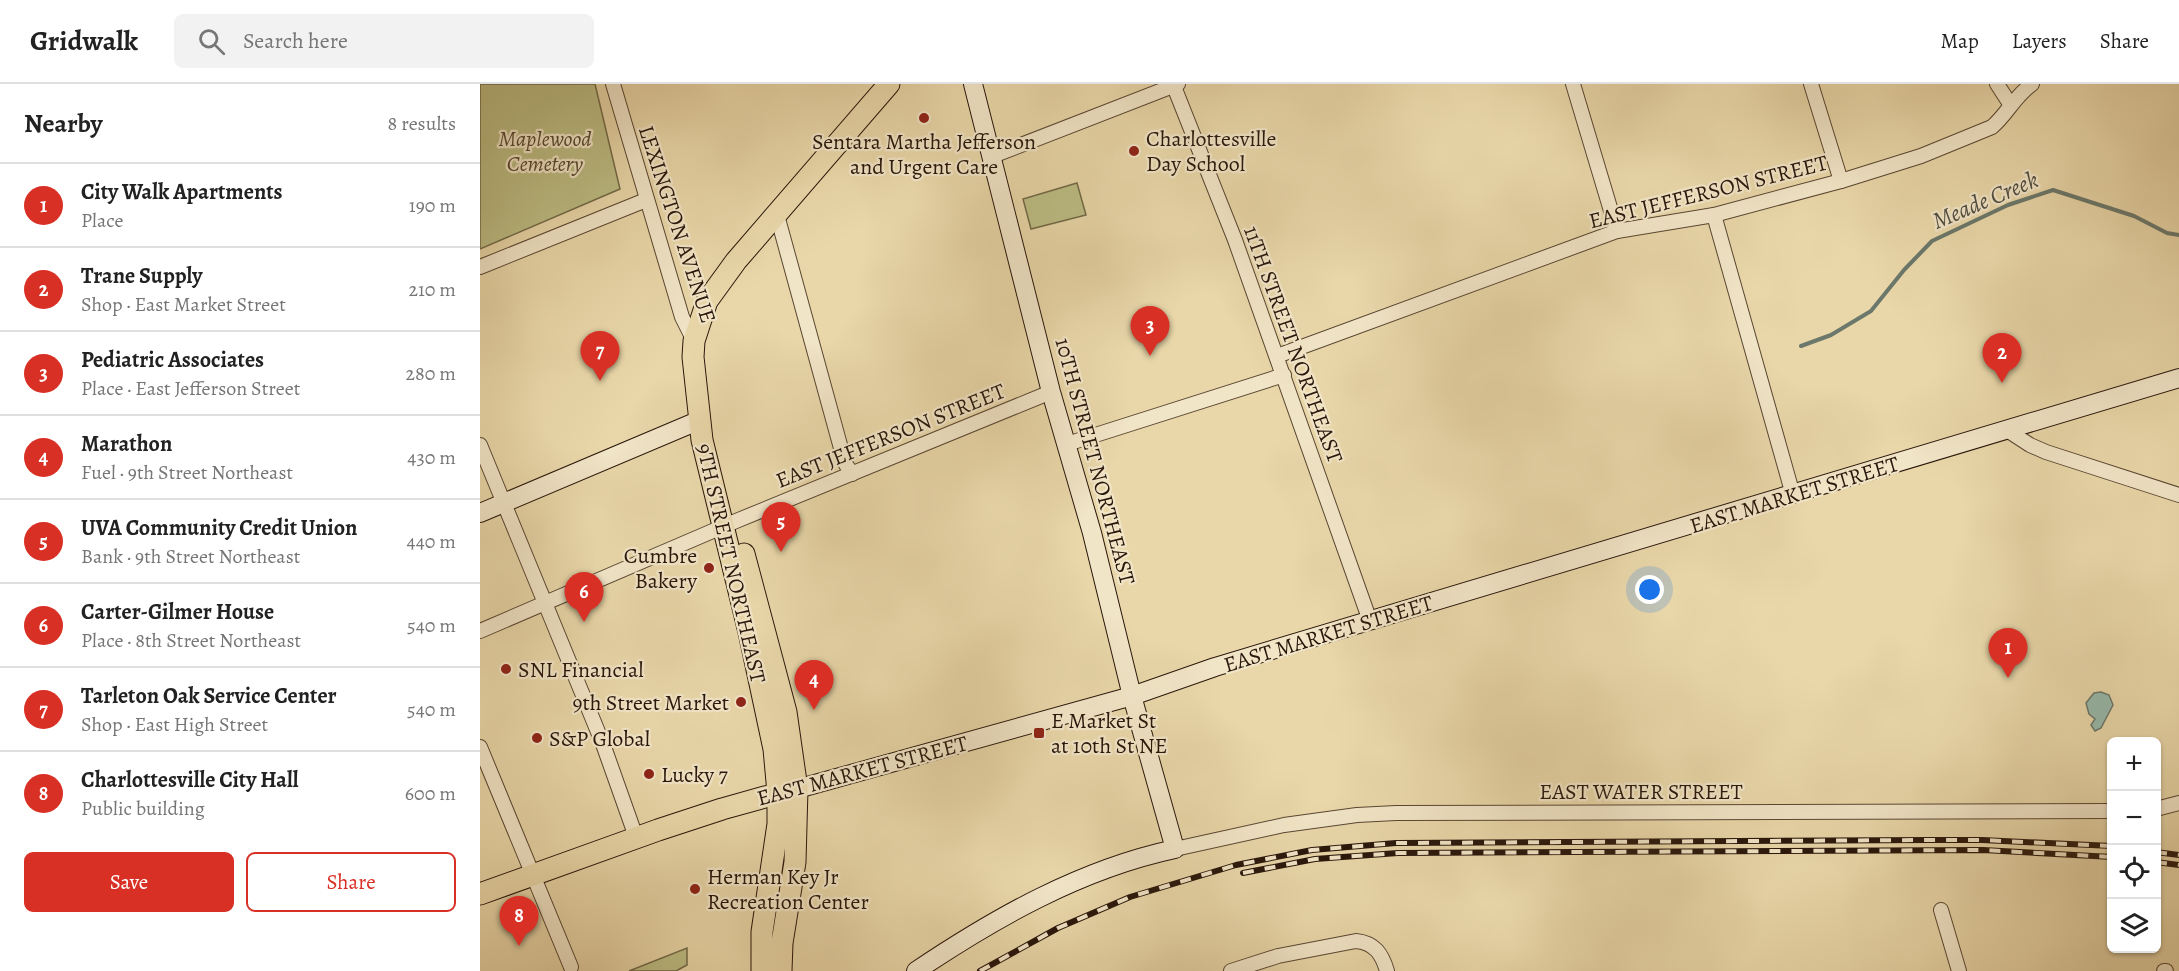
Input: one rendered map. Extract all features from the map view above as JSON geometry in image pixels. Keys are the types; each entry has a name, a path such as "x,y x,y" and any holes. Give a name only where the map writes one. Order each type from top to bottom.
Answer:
{"main road":[{"name":"9TH STREET NORTHEAST","path":"781,971 782,943 796,844 788,791 786,712 702,440 694,378 694,341 701,316 715,289 736,261 890,84"},
{"name":"10TH STREET NORTHEAST","path":"973,84 1051,392 1067,444 1132,696 1175,849"},
{"name":"EAST MARKET STREET","path":"480,894 636,837 722,809 1132,696 1215,667 2179,378"},
{"path":"480,513 700,420"},
{"name":"9TH STREET NORTHEAST","path":"762,971 762,932 778,824 788,791"},
{"path":"916,971 985,927 1068,886 1116,865 1175,849"}],"street":[{"name":"LEXINGTON AVENUE","path":"613,84 681,317 694,341"},
{"path":"1573,84 1617,231"},
{"path":"1811,84 1841,181"},
{"path":"1997,84 2010,104"},
{"name":"EAST JEFFERSON STREET","path":"1277,356 1617,231 1714,215 1841,181 1920,156 1992,127 2021,92 2032,84"},
{"path":"990,157 1175,85"},
{"name":"11TH STREET NORTHEAST","path":"1175,85 1235,240 1370,621"},
{"path":"480,267 646,200"},
{"path":"777,215 845,463 852,474"},
{"path":"1714,215 1793,495"},
{"path":"1067,444 1284,375"},
{"name":"EAST JEFFERSON STREET","path":"480,631 729,524 1051,392"},
{"path":"2007,430 2046,452 2179,495"},
{"path":"480,445 603,744 636,837"},
{"path":"480,747 571,967"},
{"path":"2161,809 2179,803"},
{"name":"EAST WATER STREET","path":"1175,849 1284,825 1357,815 1396,813 2107,811"},
{"path":"1941,910 1959,971"},
{"path":"1231,971 1278,956 1356,941 1378,950 1388,971"}],"green space":[{"name":"Maplewood Cemetery","path":"480,84 595,84 620,189 480,249"},
{"path":"1077,183 1086,215 1031,229 1023,199"},
{"path":"687,948 687,965 676,971 629,971"}],"shaded area":[{"path":"2101,692 2109,695 2113,705 2101,728 2095,731 2091,725 2095,719 2089,714 2086,703 2094,693"}],"waterway":[{"name":"Meade Creek","path":"1801,346 1831,335 1871,311 1904,270 1932,241 2008,205 2053,190 2134,216 2167,233 2179,235"}],"railway":[{"path":"980,971 1058,928 1130,897 1236,865 1312,850 1396,843 1932,840 2107,846"},
{"path":"1243,873 1315,859 1398,853 1983,850 2107,857"},
{"path":"2161,853 2179,855"},
{"path":"2161,863 2179,865"}],"place":[{"name":"Sentara Martha Jefferson and Urgent Care","path":"924,118"},
{"name":"Charlottesville Day School","path":"1134,151"},
{"name":"Pediatric Associates","path":"1150,356"},
{"name":"Tarleton Oak Service Center","path":"600,381"},
{"name":"Trane Supply","path":"2002,383"},
{"name":"UVA Community Credit Union","path":"781,552"},
{"name":"Cumbre Bakery","path":"709,568"},
{"name":"Carter-Gilmer House","path":"584,622"},
{"name":"SNL Financial","path":"506,669"},
{"name":"City Walk Apartments","path":"2008,678"},
{"name":"9th Street Market","path":"741,702"},
{"name":"Marathon","path":"814,710"},
{"name":"E Market St at 10th St NE","path":"1039,733"},
{"name":"S&P Global","path":"537,738"},
{"name":"Lucky 7","path":"649,774"},
{"name":"Herman Key Jr Recreation Center","path":"695,889"},
{"name":"Charlottesville City Hall","path":"519,946"}]}
